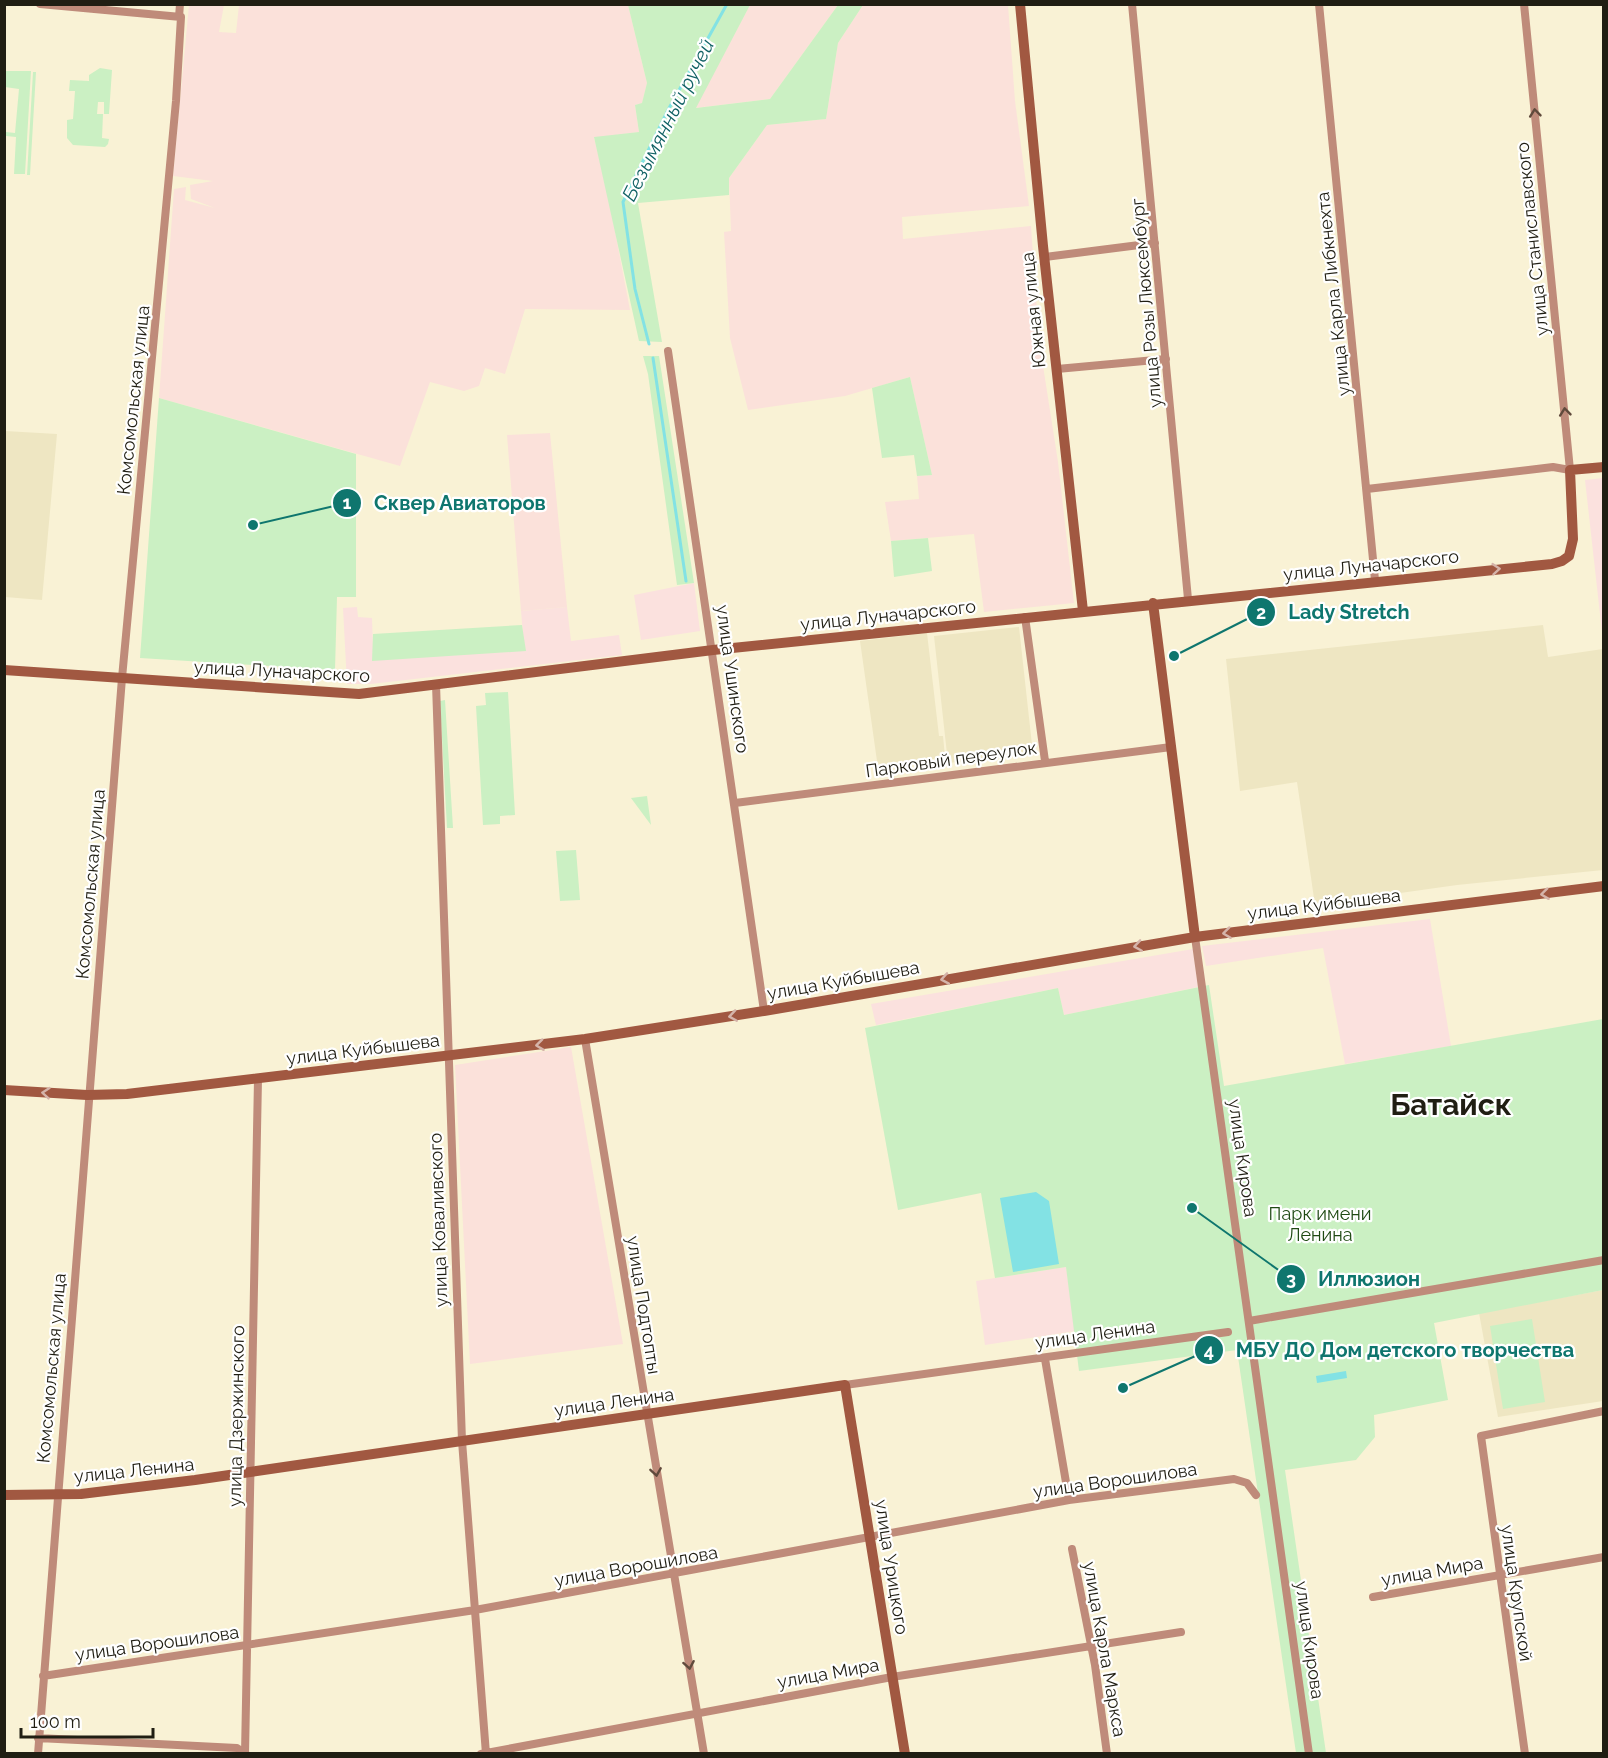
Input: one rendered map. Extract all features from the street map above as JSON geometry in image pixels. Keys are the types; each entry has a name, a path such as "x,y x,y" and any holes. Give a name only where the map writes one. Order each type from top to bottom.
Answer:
{"street":[{"path":"40,4 180,17"},
{"name":"Комсомольская улица","path":"38,1754 87,1095 122,678 171,160 180,4"},
{"name":"Южная улица","path":"1020,4 1083,611"},
{"name":"улица Розы Люксембург","path":"1132,4 1188,599"},
{"name":"улица Карла Либкнехта","path":"1319,4 1376,580"},
{"name":"улица Станиславского","path":"1524,4 1570,470"},
{"path":"1045,257 1155,243"},
{"name":"улица Ушинского","path":"668,351 764,1011"},
{"path":"1057,369 1166,359"},
{"path":"1367,489 1553,467 1570,470 1604,467"},
{"name":"улица Луначарского","path":"4,670 344,694 713,650 1562,561 1569,556 1573,539 1570,470"},
{"name":"улица Кирова","path":"1153,603 1195,937 1310,1754"},
{"path":"1025,617 1045,761"},
{"name":"улица Коваливского","path":"436,684 462,1441 484,1753"},
{"name":"Парковый переулок","path":"735,803 1045,761 1171,747"},
{"name":"улица Куйбышева","path":"4,1090 87,1095 152,1092 585,1039 764,1011 1195,937 1604,886"},
{"name":"улица Подтопты","path":"585,1039 704,1754"},
{"name":"улица Дзержинского","path":"245,1753 258,1078"},
{"path":"1249,1321 1604,1260"},
{"name":"улица Ленина","path":"4,1495 56,1495 250,1473 845,1385 1228,1332"},
{"path":"1045,1359 1069,1500"},
{"name":"улица Урицкого","path":"845,1385 905,1754"},
{"name":"улица Крупской","path":"1525,1754 1481,1436 1604,1411"},
{"name":"улица Ворошилова","path":"43,1676 475,1610 1069,1500 1234,1479 1247,1483 1256,1495"},
{"name":"улица Карла Маркса","path":"1072,1549 1089,1645 1095,1665 1107,1754"},
{"name":"улица Мира","path":"1373,1597 1604,1557"},
{"name":"улица Мира","path":"484,1753 892,1677 1181,1632"},
{"path":"38,1738 237,1748 245,1753"}],"shaded area":[{"path":"189,5 224,5 219,32 236,33 239,5 628,5 647,83 642,103 635,105 639,132 594,138 607,189 630,310 525,309 505,374 485,368 479,386 464,391 430,382 400,466 159,398 174,189 186,187 185,200 215,208 191,199 190,185 213,181 173,176"},
{"path":"750,5 838,5 770,99 695,108"},
{"path":"863,5 1008,5 1015,101 1029,206 902,217 903,239 1031,226 1039,340 1058,462 1074,603 984,612 974,534 891,541 885,502 919,499 917,476 932,475 910,377 845,396 748,410 730,338 724,232 731,231 729,178 767,125 826,119 838,43"},
{"path":"5,431 57,434 42,600 5,597"},
{"path":"550,433 567,607 521,611 507,435"},
{"path":"1604,478 1603,641 1585,480"},
{"path":"694,583 700,631 641,640 634,595"},
{"path":"357,607 358,617 372,618 373,649 523,634 521,611 567,607 571,641 619,635 622,655 371,684 347,684 343,608"},
{"path":"1543,625 1548,657 1603,649 1603,870 1457,885 1315,905 1297,782 1240,791 1226,659"},
{"path":"1019,627 1033,754 948,763 934,636"},
{"path":"927,633 939,736 943,736 945,757 878,768 860,641"},
{"path":"1430,919 1451,1046 1345,1064 1323,948 1206,966 1202,946"},
{"path":"1193,949 1198,987 1064,1015 1058,988 876,1025 871,1004"},
{"path":"571,1047 623,1344 470,1364 455,1065"},
{"path":"1066,1267 1075,1331 985,1345 976,1281"},
{"path":"1603,1290 1603,1401 1498,1417 1479,1313"}],"green space":[{"path":"628,5 750,5 696,108 770,99 838,5 863,5 838,43 826,119 767,125 729,178 729,195 638,203 662,342 639,341 594,137 639,132 635,105 642,103 647,83"},
{"path":"100,68 112,70 109,114 104,114 104,102 98,102 97,114 103,114 102,138 109,139 108,144 105,147 73,145 67,138 67,120 73,119 75,91 69,91 70,80 89,81 89,75"},
{"path":"4,71 31,71 25,174 14,174 16,137 6,136 6,132 15,133 19,89 5,87"},
{"path":"33,72 36,72 30,175 27,175"},
{"path":"643,356 659,356 694,583 677,585 648,374"},
{"path":"910,377 932,475 917,476 914,455 882,458 872,388"},
{"path":"159,398 356,454 356,597 337,597 335,670 140,658"},
{"path":"928,538 932,571 894,577 891,541"},
{"path":"522,625 526,651 372,661 373,634"},
{"path":"508,692 515,815 500,816 500,824 483,825 476,706 486,705 485,693"},
{"path":"445,700 453,828 447,828 440,701"},
{"path":"647,796 651,825 631,798"},
{"path":"576,850 580,900 560,901 556,851"},
{"name":"Парк имени Ленина","path":"1209,985 1224,1086 1603,1019 1603,1290 1434,1323 1448,1400 1374,1415 1375,1437 1356,1460 1285,1470 1326,1753 1296,1753 1237,1350 1079,1371 1066,1267 995,1278 981,1193 898,1210 865,1028 1058,988 1064,1015"},
{"path":"1532,1319 1545,1402 1503,1409 1490,1326"}],"water":[{"path":"1036,1192 1049,1201 1059,1264 1013,1272 1000,1198"},
{"path":"1346,1371 1347,1378 1317,1383 1316,1376"}],"waterway":[{"name":"Безымянный ручей","path":"649,344 635,289 623,202 668,110 727,4"},
{"path":"653,358 686,581"}],"place":[{"name":"Сквер Авиаторов","path":"253,525"},
{"name":"Lady Stretch","path":"1174,656"},
{"name":"Иллюзион","path":"1192,1208"},
{"name":"МБУ ДО Дом детского творчества","path":"1123,1388"}],"district":[{"name":"Батайск","path":"1451,1104"}]}
